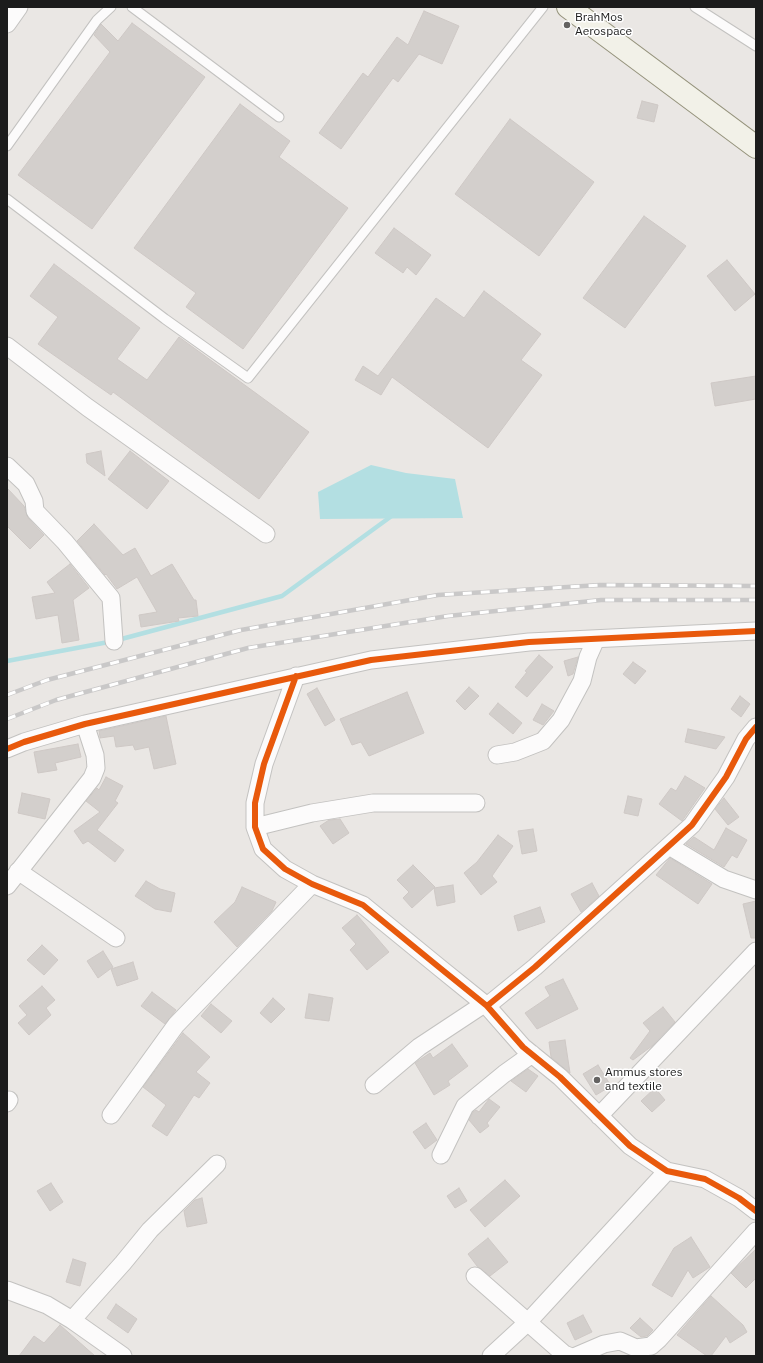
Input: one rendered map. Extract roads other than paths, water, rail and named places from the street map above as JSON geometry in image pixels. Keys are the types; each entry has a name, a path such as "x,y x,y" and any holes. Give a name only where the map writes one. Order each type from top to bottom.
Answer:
{"main road":[{"path":"568,7 756,147"},
{"path":"593,7 756,129"}],"street":[{"path":"7,24 19,7"},
{"path":"7,346 87,407 266,534"},
{"path":"7,466 26,484 34,501 35,510 65,542 111,598 114,641"},
{"path":"7,749 24,742 85,724 371,660 529,642 756,631"},
{"path":"497,755 515,752 543,742 561,720 582,681 588,657 596,638"},
{"path":"296,676 264,764 255,803 255,827 262,849 285,869 312,884 363,905 486,1005 523,1047 560,1077 630,1146 667,1171 705,1179 739,1198 756,1211"},
{"path":"7,886 92,778 96,768 96,755 85,724"},
{"path":"374,1085 419,1047 486,1005 535,968 692,825 726,777 746,739 756,727"},
{"path":"255,827 312,813 373,803 476,803"},
{"path":"669,846 724,879 756,890"},
{"path":"18,871 116,938"},
{"path":"111,1115 176,1025 312,884"},
{"path":"599,1116 756,952"},
{"path":"441,1155 465,1106 504,1074 532,1054"},
{"path":"72,1320 123,1263 150,1230 217,1164"},
{"path":"492,1356 528,1322 667,1171"},
{"path":"576,1356 604,1344 620,1341 636,1348 651,1346 659,1340 756,1231"},
{"path":"475,1276 564,1354 569,1356"},
{"path":"7,1290 47,1305 72,1320 123,1356"}],"lane":[{"path":"7,146 97,20 111,7"},
{"path":"132,7 279,117"},
{"path":"7,199 165,319 248,378 543,7"},
{"path":"695,7 756,46"}],"water":[{"path":"371,465 406,473 455,479 463,518 320,519 318,492"}],"waterway":[{"path":"7,661 114,641 282,596 393,515"}],"railway":[{"path":"7,695 47,680 241,630 438,595 600,585 756,586"},
{"path":"7,719 56,700 248,648 448,616 601,600 756,600"}],"place":[{"name":"BrahMos Aerospace","path":"567,25"},
{"name":"Ammus stores and textile","path":"597,1080"}]}
